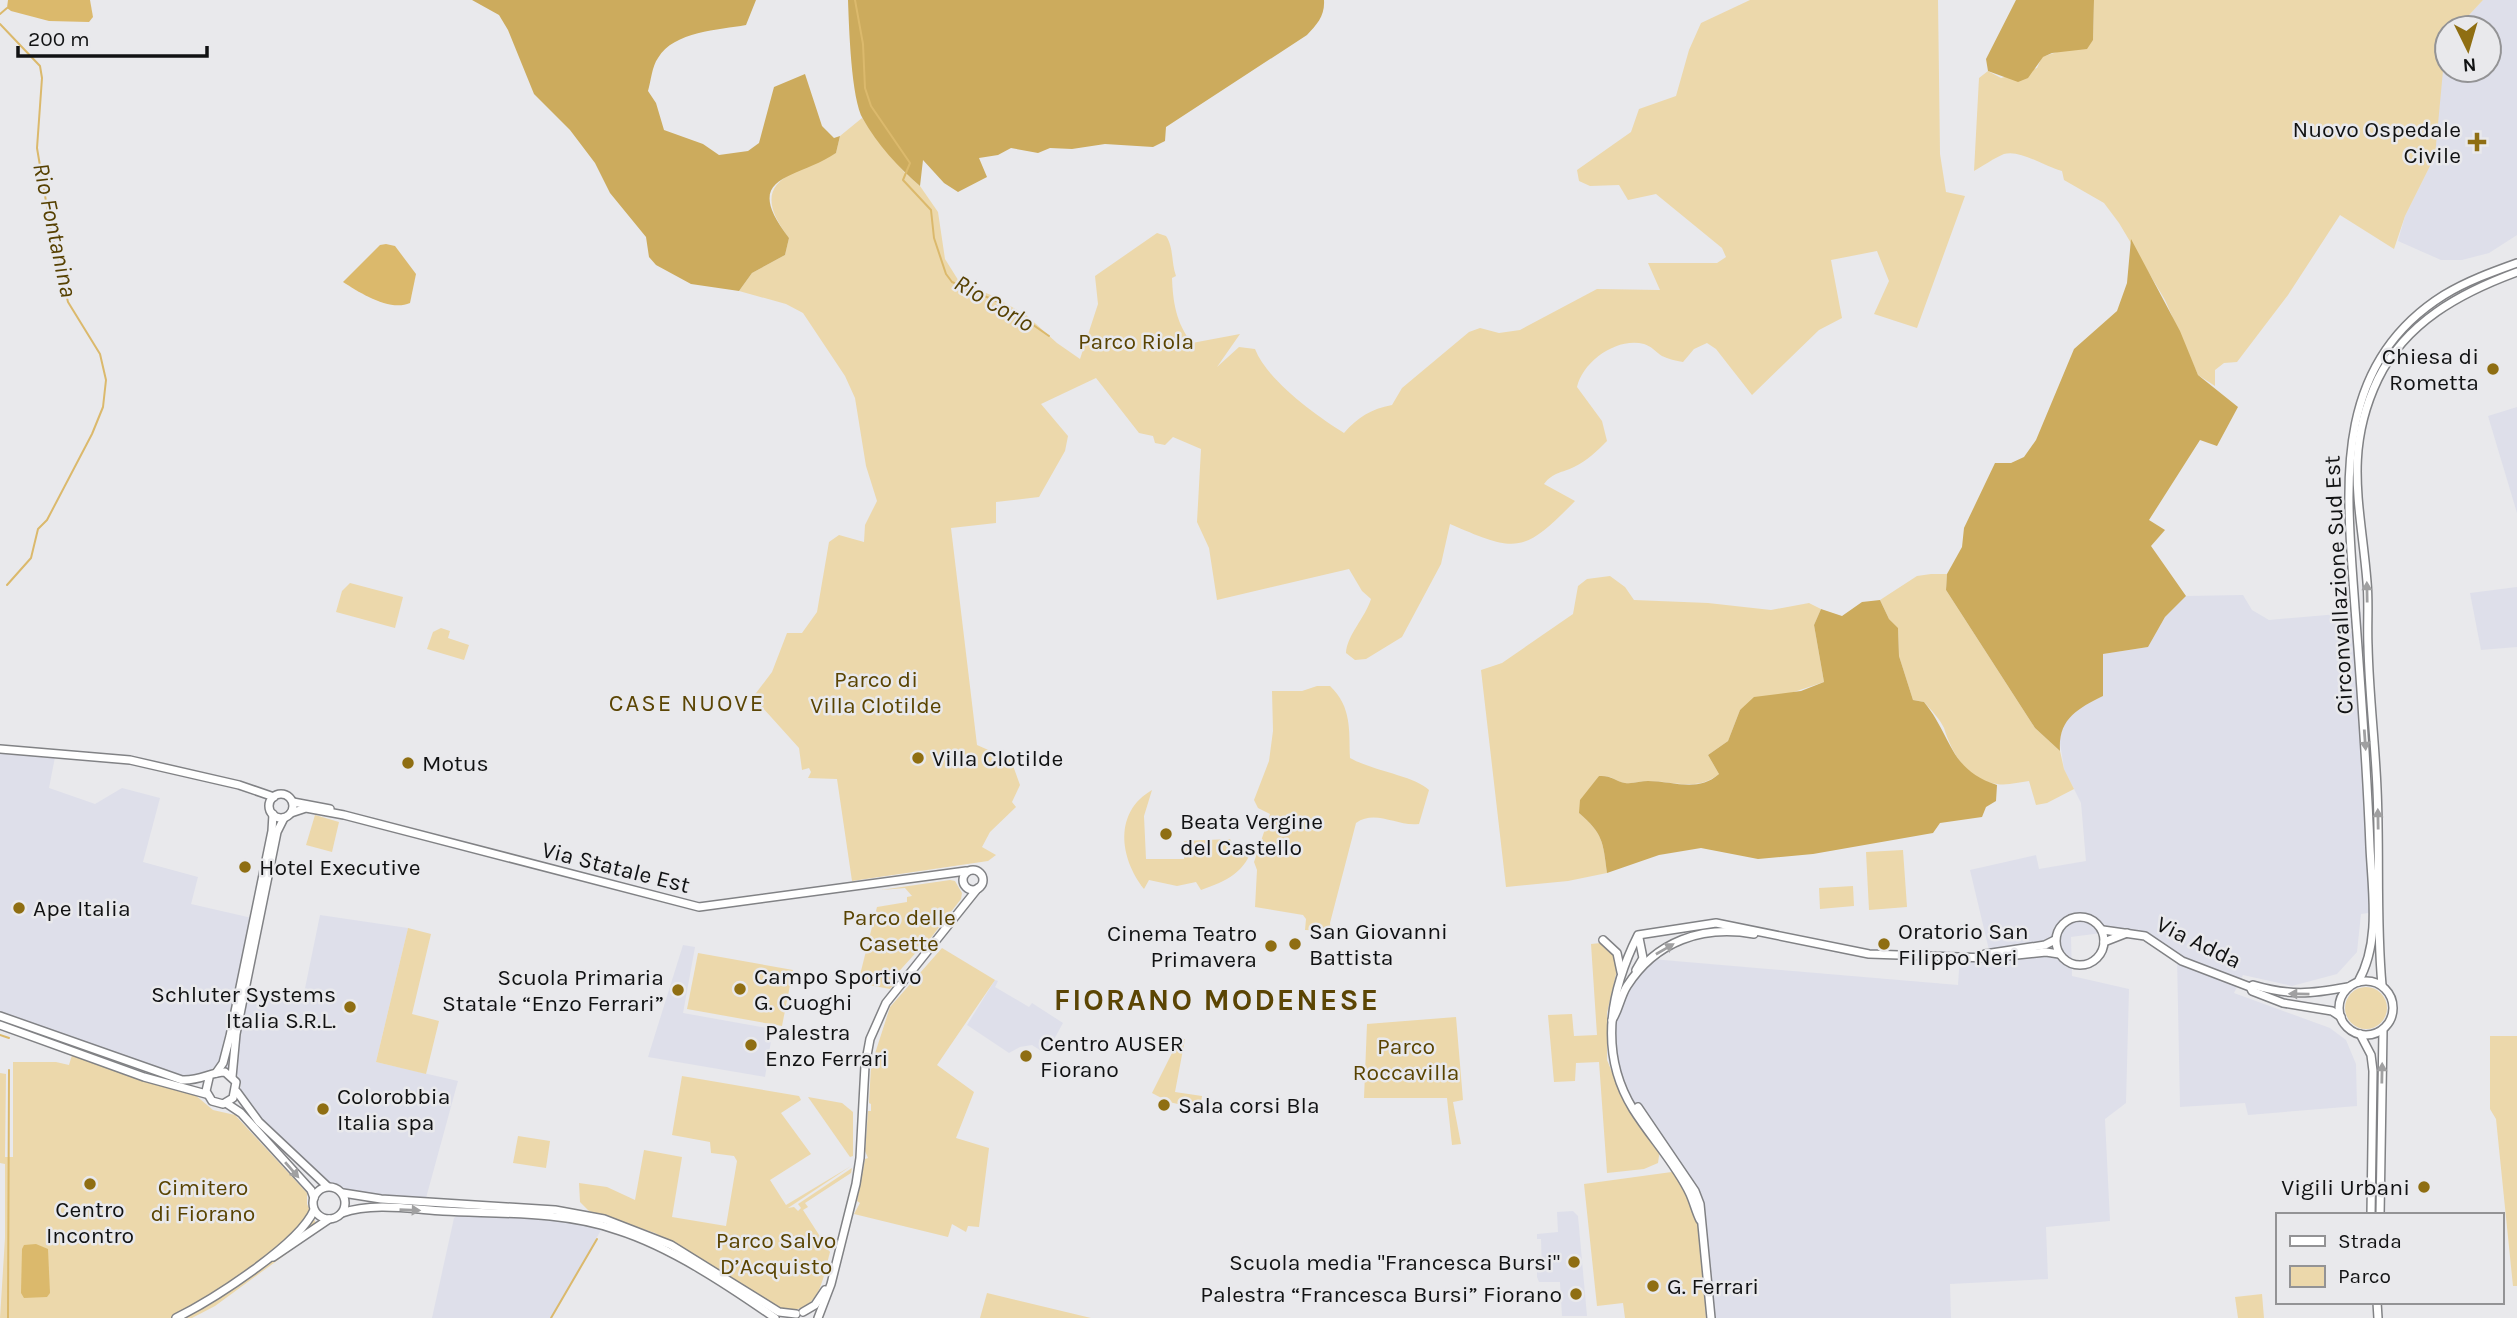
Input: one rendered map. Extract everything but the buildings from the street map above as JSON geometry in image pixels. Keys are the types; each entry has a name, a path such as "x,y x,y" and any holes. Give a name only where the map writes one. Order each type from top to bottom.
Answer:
{"street":[{"name":"Circonvallazione Sud Est","path":"2358,982 2372,952 2372,916 2368,776 2348,465 2354,422 2372,374 2392,342 2420,314 2455,289 2517,263"},
{"name":"Circonvallazione Sud Est","path":"2382,985 2378,798 2368,648 2367,582 2361,544 2357,480 2358,444 2365,411 2379,377 2400,345 2425,319 2450,301 2517,272"},
{"name":"Via Statale Est","path":"0,749 130,761 274,797 284,794 293,802 311,804 344,815 699,907 948,874 964,875"},
{"name":"Via Statale Est","path":"229,785 256,796 271,811 288,815 306,808 344,815"},
{"path":"0,1016 182,1080 209,1078 216,1073 223,1063 230,1036 272,835 271,811 274,797"},
{"path":"293,802 277,832 236,1034 232,1077 237,1091 259,1122 327,1186 343,1193 555,1210 604,1219 649,1234 779,1312 816,1318 830,1282 860,1162 864,1066 870,1039 886,1003 983,883 981,873 976,870 964,875 968,889 967,902"},
{"path":"968,889 978,888"},
{"path":"1974,957 2045,945 2055,940 2063,927 2076,918 2091,919 2102,930 2104,942 2100,952 2080,964 2066,961 2059,954 2055,940"},
{"path":"1711,1318 1700,1205 1688,1177 1626,1094 1612,1058 1612,1020 1621,973 1627,953 1638,935 1709,923 1741,926 1869,954 1974,957 2059,954"},
{"path":"2102,930 2131,932"},
{"path":"1636,974 1653,956 1704,931 1777,936"},
{"path":"2104,942 2131,932"},
{"name":"Via Adda","path":"2131,932 2145,936 2192,965 2250,987"},
{"path":"1612,1020 1643,958 1638,938"},
{"path":"1604,940 1617,953 1621,973"},
{"path":"2370,981 2382,985 2391,996 2393,1010 2390,1021 2383,1030 2372,1035 2360,1034 2348,1028 2341,1017 2332,1011 2283,1003 2252,991 2250,987 2253,985 2284,993 2306,994 2348,987 2358,982 2370,981"},
{"path":"2341,1017 2341,999 2348,987"},
{"path":"0,1025 144,1077 206,1094 215,1102 226,1103 241,1113 311,1191 314,1198 314,1210 298,1233 263,1262"},
{"path":"2380,1213 2383,1030"},
{"path":"2360,1034 2371,1055 2373,1071 2371,1213"},
{"path":"216,1073 232,1077"},
{"path":"206,1094 209,1078"},
{"path":"226,1103 237,1091"},
{"path":"314,1198 327,1186"},
{"path":"342,1213 346,1203 343,1193"},
{"path":"176,1318 212,1298 329,1219 361,1209 548,1217 601,1225 669,1251 775,1318"},
{"path":"314,1210 329,1219"},
{"path":"797,1315 819,1300 830,1282"}],"shaded area":[{"path":"8,0 90,0 93,17 89,22 49,21 11,11 7,8"},
{"path":"472,0 756,0 746,25 698,33 665,49 654,65 648,91 656,103 664,130 703,144 719,155 748,151 759,143 774,87 805,74 822,126 834,138 840,136 836,153 790,175 771,190 770,202 775,217 789,238 785,255 752,273 739,291 691,284 656,265 649,257 646,237 610,193 595,163 570,130 534,94 508,30 499,15"},
{"path":"848,0 1324,0 1324,6 1320,19 1307,35 1166,127 1165,141 1153,147 1105,144 1072,149 1050,148 1038,153 1011,148 998,155 979,158 987,177 958,192 944,183 923,160 920,186 889,155 863,119 853,79"},
{"path":"2016,0 2094,0 2093,40 2087,49 2052,53 2043,57 2028,78 2018,82 1988,71 1986,59"},
{"name":"Nuovo Ospedale Civile","path":"2483,0 2517,0 2517,235 2489,253 2462,260 2441,260 2398,241 2405,216 2435,156 2441,84 2503,84 2503,14 2470,14"},
{"path":"2131,239 2180,331 2198,375 2238,407 2217,446 2200,440 2149,520 2165,530 2151,546 2186,596 2165,617 2148,647 2103,654 2103,696 2071,716 2062,731 2060,751 2035,728 1946,590 1947,574 1962,547 1964,528 1995,463 2011,463 2024,457 2036,440 2074,349 2117,311 2127,283"},
{"path":"380,245 395,246 416,274 410,303 384,303 343,282"},
{"path":"2517,407 2517,513 2488,416"},
{"path":"2517,587 2517,647 2481,650 2470,593"},
{"path":"2243,595 2252,610 2269,620 2361,612 2376,912 2361,914 2357,952 2337,974 2292,986 2243,975 2234,993 2330,1028 2346,1040 2356,1064 2357,1106 2248,1115 2245,1103 2180,1107 2177,956 2124,930 2071,937 2072,976 2129,989 2126,1103 2105,1119 2110,1221 2046,1227 2048,1279 1950,1284 1951,1318 1711,1318 1699,1215 1622,1086 1612,1030 1626,983 1640,958 1958,985 1960,956 1989,950 1970,870 2036,855 2039,869 2086,861 2081,803 2064,769 2059,736 2065,721 2079,708 2103,696 2103,654 2148,647 2165,617 2186,596"},
{"path":"1880,600 1889,619 1898,628 1899,656 1913,700 1924,702 1960,761 1981,779 1997,785 1996,801 1986,807 1982,817 1940,823 1933,833 1813,854 1758,859 1701,848 1659,855 1607,873 1600,839 1579,813 1580,800 1599,776 1628,783 1648,781 1694,785 1711,780 1719,774 1708,755 1728,741 1740,710 1754,697 1801,691 1824,682 1814,625 1821,609 1842,616 1862,602"},
{"path":"0,751 55,757 49,788 95,804 122,788 160,798 143,862 198,877 191,904 252,918 238,989 302,1003 320,915 408,928 376,1062 458,1081 426,1198 350,1192 337,1184 323,1182 240,1097 241,1083 236,1071 215,1067 197,1078 185,1078 0,1018"},
{"name":"Scuola Primaria Statale “Enzo Ferrari”","path":"683,945 695,947 683,1013 773,1029 765,1077 648,1057"},
{"path":"995,980 998,981 995,987 1029,1007 1032,1003 1063,1023 1046,1054 1032,1045 1009,1053 967,1025"},
{"path":"467,1208 592,1220 601,1230 552,1318 432,1318 454,1218"},
{"path":"1573,1211 1578,1216 1587,1316 1562,1316 1560,1282 1539,1282 1537,1277 1537,1272 1542,1272 1541,1239 1537,1239 1537,1234 1558,1232 1557,1212"},
{"path":"36,1244 48,1249 50,1293 47,1297 24,1298 21,1293 22,1249 24,1245"}],"green space":[{"path":"1750,0 1938,0 1940,154 1946,192 1965,196 1917,328 1874,314 1889,281 1877,251 1831,260 1842,318 1819,330 1752,395 1716,349 1707,343 1694,349 1683,362 1662,356 1647,345 1634,343 1623,344 1603,353 1586,368 1577,387 1602,421 1607,441 1583,462 1554,475 1544,484 1575,501 1543,531 1518,543 1490,540 1450,524 1441,564 1402,637 1366,659 1355,660 1346,653 1347,646 1371,599 1362,591 1349,569 1217,600 1209,548 1197,522 1201,449 1173,437 1165,445 1155,443 1153,436 1139,433 1096,378 1041,404 1068,436 1065,451 1039,497 996,502 996,523 951,528 977,745 1011,760 1020,785 1012,802 1016,807 990,832 982,847 996,855 988,861 852,881 837,779 808,778 811,772 809,768 802,770 799,748 753,697 772,672 787,633 802,633 817,612 829,542 839,535 864,542 865,525 877,501 866,466 855,398 845,376 803,313 786,304 739,291 752,273 785,255 789,238 777,219 772,204 773,192 779,182 836,153 840,136 862,118 904,172 920,186 938,212 945,259 960,283 991,295 1026,315 1057,343 1080,359 1098,304 1095,276 1157,233 1166,236 1176,276 1172,278 1176,312 1192,343 1240,334 1217,367 1239,347 1255,349 1261,361 1281,384 1306,407 1344,433 1365,414 1392,405 1402,388 1469,332 1480,328 1499,333 1520,330 1597,289 1660,290 1648,263 1717,263 1726,257 1722,248 1656,194 1628,200 1619,185 1590,186 1579,181 1577,170 1631,132 1639,109 1676,96 1689,50 1701,23"},
{"path":"2094,0 2483,0 2470,14 2433,14 2433,84 2442,84 2435,156 2405,216 2394,249 2340,215 2288,295 2237,362 2224,363 2215,370 2215,386 2198,375 2165,300 2104,203 2064,180 2062,171 2017,154 2004,154 1974,171 1979,78 1988,71 2001,78 2037,68 2042,57 2093,40"},
{"path":"1947,574 1946,590 2035,728 2060,751 2064,769 2074,789 2047,803 2036,805 2029,781 2001,784 1977,778 1956,756 1935,715 1924,702 1913,700 1899,656 1898,629 1889,619 1880,600 1917,576"},
{"path":"1610,576 1625,587 1634,600 1708,603 1771,610 1809,603 1821,609 1814,625 1824,682 1740,710 1728,741 1708,755 1719,774 1702,783 1628,783 1599,776 1579,813 1600,839 1607,873 1568,881 1506,887 1481,670 1502,663 1573,614 1578,586 1587,579"},
{"path":"350,583 403,597 395,628 336,612 342,591"},
{"path":"441,628 450,631 448,638 469,645 464,660 427,649 433,632"},
{"path":"1317,686 1330,686 1342,702 1348,719 1350,758 1414,781 1429,790 1419,824 1379,818 1364,819 1356,823 1330,923 1331,931 1305,930 1306,919 1303,915 1255,907 1257,870 1254,862 1270,814 1258,808 1254,800 1269,761 1273,731 1272,691 1302,691"},
{"path":"1152,790 1144,816 1146,859 1184,859 1184,841 1230,839 1233,845 1253,845 1246,862 1227,879 1201,890 1196,882 1177,886 1149,880 1144,889 1129,863 1124,836 1131,810"},
{"path":"315,815 339,822 332,852 306,845"},
{"path":"1903,850 1907,907 1869,910 1866,852"},
{"name":"Parco delle Casette","path":"955,881 962,893 961,899 927,946 921,947 893,978 896,982 890,989 858,983 877,907 907,902 907,897 912,896 905,888 881,890"},
{"path":"1853,886 1854,906 1820,909 1819,888"},
{"path":"408,928 431,934 412,1014 439,1021 426,1074 376,1062"},
{"path":"1601,943 1615,956 1617,970 1607,1013 1607,1060 1622,1096 1660,1149 1658,1163 1644,1169 1607,1173 1599,1062 1576,1063 1575,1081 1554,1082 1548,1015 1572,1014 1574,1036 1597,1035 1591,944"},
{"path":"942,948 995,980 937,1065 974,1092 956,1138 989,1148 979,1227 968,1226 966,1232 952,1224 948,1237 854,1214 860,1203 857,1201 865,1159 868,1158 865,1151 868,1111 871,1111 871,1066 890,1007"},
{"name":"Campo Sportivo G. Cuoghi","path":"698,953 793,970 782,1026 687,1009"},
{"path":"2366,987 2381,993 2387,1008 2381,1023 2366,1029 2351,1023 2345,1008 2351,993"},
{"name":"Parco Roccavilla","path":"1456,1017 1463,1100 1453,1102 1461,1144 1452,1145 1447,1098 1364,1098 1367,1024"},
{"path":"2490,1036 2517,1036 2517,1286 2513,1286 2496,1119 2490,1109"},
{"path":"1179,1039 1185,1039 1175,1092 1202,1096 1200,1109 1169,1102 1152,1093"},
{"name":"Cimitero di Fiorano","path":"72,1055 137,1079 194,1094 213,1110 235,1115 307,1193 307,1204 319,1230 215,1306 192,1318 0,1318 5,1238 5,1164 0,1163 0,1073 6,1074 5,1157 13,1157 13,1062 56,1062 69,1065"},
{"name":"Parco Salvo D’Acquisto","path":"682,1076 799,1096 801,1100 781,1113 811,1154 770,1180 786,1205 851,1166 788,1208 794,1207 798,1211 801,1208 798,1204 852,1168 851,1173 805,1203 808,1207 803,1210 830,1252 817,1294 803,1307 793,1310 780,1308 655,1233 589,1211 580,1202 579,1183 607,1187 635,1200 644,1150 682,1157 672,1217 726,1226 737,1161 734,1156 711,1153 710,1142 672,1135"},
{"path":"808,1097 842,1103 853,1112 853,1156 850,1157"},
{"path":"518,1136 550,1141 546,1168 513,1163"},
{"path":"1679,1171 1699,1215 1706,1318 1625,1318 1623,1303 1597,1306 1584,1184"},
{"path":"987,1293 1091,1318 980,1318"},
{"path":"2262,1294 2264,1318 2238,1318 2235,1297"}],"waterway":[{"name":"Rio Corlo","path":"855,0 863,44 865,88 871,106 910,163 903,180 931,210 934,238 946,274 952,282 1003,304 1049,336"},
{"name":"Rio Fontanina","path":"0,14 7,8"},
{"name":"Rio Fontanina","path":"0,24 40,66 42,78 37,148 51,231 68,302 100,354 106,380 103,407 92,434 47,520 38,529 31,558 7,585"},
{"name":"Rio Fontanina","path":"0,1035 9,1038"},
{"name":"Rio Fontanina","path":"8,1318 9,1070"},
{"path":"551,1318 597,1239"}],"place":[{"name":"Nuovo Ospedale Civile","path":"2477,142"},
{"name":"Chiesa di Rometta","path":"2493,369"},
{"name":"Villa Clotilde","path":"918,758"},
{"name":"Motus","path":"408,763"},
{"name":"Beata Vergine del Castello","path":"1166,834"},
{"name":"Hotel Executive","path":"245,867"},
{"name":"Ape Italia","path":"19,908"},
{"name":"San Giovanni Battista","path":"1295,944"},
{"name":"Oratorio San Filippo Neri","path":"1884,944"},
{"name":"Cinema Teatro Primavera","path":"1271,946"},
{"name":"Campo Sportivo G. Cuoghi","path":"740,989"},
{"name":"Scuola Primaria Statale “Enzo Ferrari”","path":"678,990"},
{"name":"Schluter Systems Italia S.R.L.","path":"350,1007"},
{"name":"Palestra Enzo Ferrari","path":"751,1045"},
{"name":"Centro AUSER Fiorano","path":"1026,1056"},
{"name":"Sala corsi Bla","path":"1164,1105"},
{"name":"Colorobbia Italia spa","path":"323,1109"},
{"name":"Centro Incontro","path":"90,1184"},
{"name":"Vigili Urbani","path":"2424,1187"},
{"name":"Scuola media \"Francesca Bursi\"","path":"1574,1262"},
{"name":"G. Ferrari","path":"1653,1286"},
{"name":"Palestra “Francesca Bursi” Fiorano","path":"1576,1294"}],"district":[{"name":"CASE NUOVE","path":"687,703"},
{"name":"FIORANO MODENESE","path":"1217,1000"}],"park label":[{"name":"Parco Riola","path":"1136,341"},
{"name":"Parco di Villa Clotilde","path":"876,692"}]}
